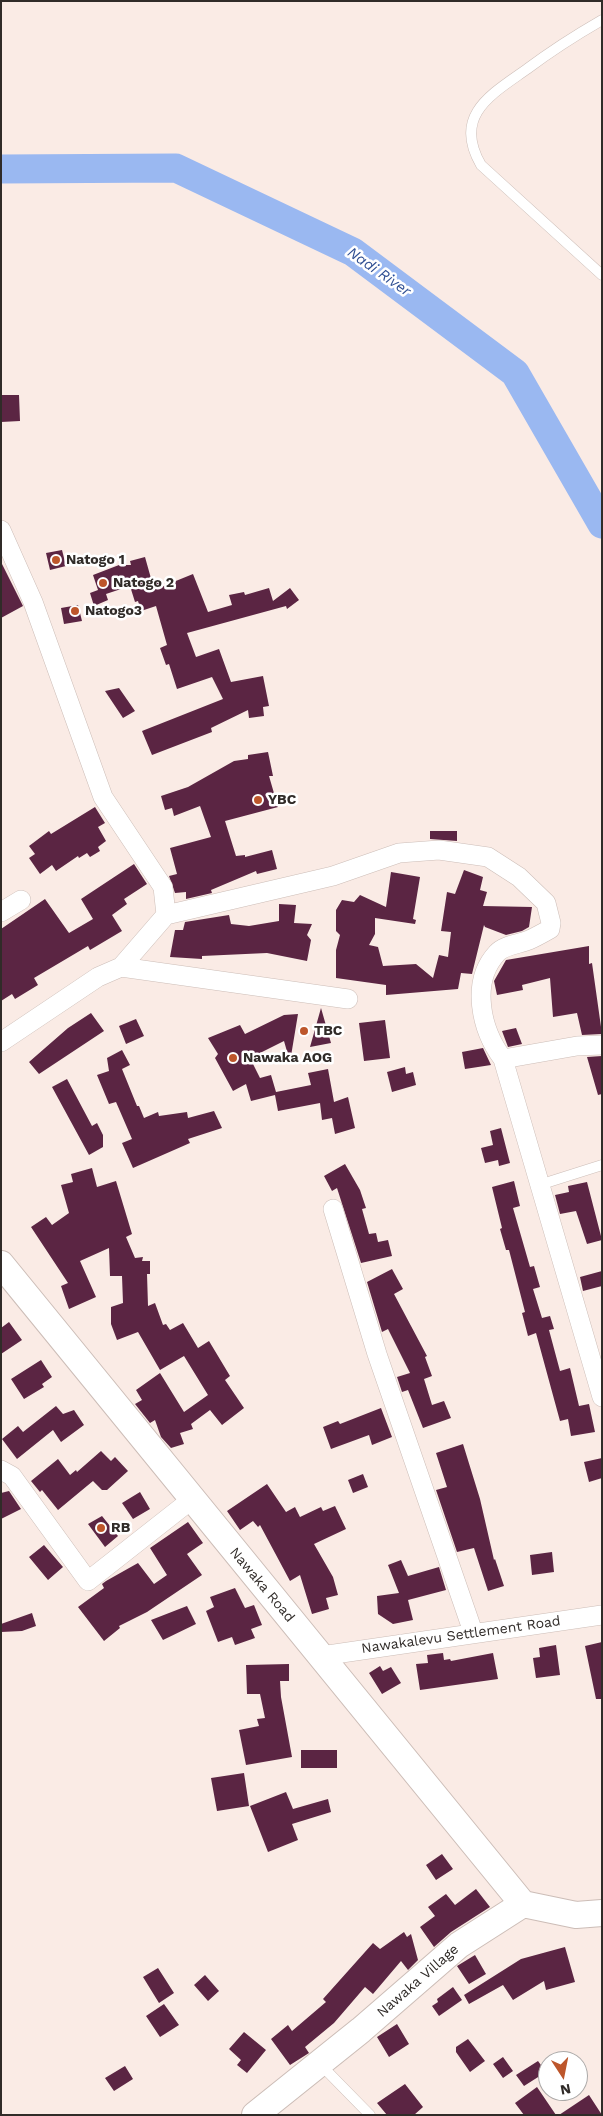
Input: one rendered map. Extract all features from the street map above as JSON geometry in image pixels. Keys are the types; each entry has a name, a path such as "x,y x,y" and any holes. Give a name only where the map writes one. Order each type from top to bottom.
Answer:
{"street":[{"path":"1,530 33,602 103,797 162,887 166,915"},
{"path":"1,1042 98,977 121,967 166,915 332,876 399,853 439,850 488,857 519,877 546,903 551,923 550,929 529,940 498,951 482,976 482,1010 490,1037 503,1059 602,1397"},
{"path":"1,912 21,900"},
{"path":"121,967 348,999"},
{"path":"503,1059 577,1046 602,1045"},
{"path":"333,1208 377,1354 473,1632"},
{"name":"Nawaka Road","path":"1,1264 191,1500 523,1904"},
{"path":"1,1470 12,1476 88,1581 191,1500"},
{"name":"Nawakalevu Settlement Road","path":"320,1656 473,1632 602,1615"},
{"path":"523,1904 576,1915 602,1912"},
{"name":"Nawaka Village","path":"255,2115 458,1945 523,1904"}],"lane":[{"path":"602,20 489,96 474,119 470,138 481,165 602,276"},
{"path":"539,1185 602,1165"},
{"path":"319,2063 370,2115"}],"building":[{"path":"1,395 19,395 20,421 1,422"},
{"name":"Natogo 1","path":"62,550 66,566 50,570 46,553"},
{"path":"145,557 152,582 158,580 161,587 193,574 208,612 232,605 229,595 244,592 245,595 269,588 273,601 290,588 299,600 287,609 286,606 187,633 196,657 219,649 231,682 263,676 269,706 263,707 264,716 249,718 248,710 211,728 212,732 152,755 142,731 223,699 212,677 177,689 169,664 166,665 160,648 167,645 156,606 141,611 138,601 135,602 130,586 106,594 108,600 94,606 90,593 98,590 93,575 119,565 131,565 130,561"},
{"path":"1,562 23,606 1,618"},
{"name":"Natogo3","path":"78,605 82,621 64,624 61,608"},
{"path":"119,688 135,711 123,718 105,691"},
{"path":"268,752 273,776 269,776 278,807 225,821 236,856 245,855 245,857 272,850 277,869 257,874 256,871 211,890 212,893 186,899 186,892 175,893 169,876 177,874 170,848 211,837 200,806 174,816 172,808 165,810 161,796 188,787 234,761 248,759 248,755"},
{"path":"95,807 105,823 98,827 106,841 98,847 100,851 90,857 87,853 79,858 78,856 56,871 52,865 40,874 29,858 35,854 29,846 49,831 51,834"},
{"path":"430,831 457,831 457,841 430,839"},
{"path":"134,864 147,884 124,899 127,904 112,915 122,931 90,950 88,946 34,978 38,985 15,999 12,994 1,1001 1,929 45,899 69,933 93,919 81,899"},
{"path":"464,870 483,877 480,890 487,892 483,906 532,907 529,927 522,931 506,935 484,925 472,974 461,973 458,989 386,995 386,985 336,978 336,950 340,935 336,931 336,910 342,900 354,902 360,895 386,907 391,872 420,877 413,919 416,920 415,924 375,918 375,934 369,945 378,947 383,966 416,964 433,978 439,955 448,957 451,932 441,931 447,892 455,894"},
{"path":"279,904 296,905 294,923 312,924 307,935 311,940 307,961 267,953 202,956 202,959 170,957 175,930 183,930 185,922 229,915 231,924 249,926 279,921"},
{"path":"589,946 589,964 592,963 602,1034 582,1035 577,1013 553,1017 550,978 522,985 523,990 497,995 494,981 506,960"},
{"path":"321,1008 331,1043 310,1047"},
{"path":"91,1013 104,1031 39,1074 29,1062 68,1028"},
{"path":"298,1014 290,1062 284,1041 250,1058 260,1078 271,1075 276,1092 311,1085 308,1073 328,1069 334,1102 348,1097 355,1128 335,1134 332,1118 322,1120 320,1103 278,1111 275,1095 251,1101 246,1084 233,1091 215,1058 218,1054 208,1038 240,1025 245,1034 284,1015"},
{"path":"136,1019 144,1036 126,1044 119,1026"},
{"name":"TBC","path":"385,1020 390,1058 364,1061 359,1023"},
{"path":"516,1028 522,1044 508,1047 502,1031"},
{"path":"483,1048 491,1065 465,1069 462,1052"},
{"path":"122,1050 130,1065 122,1069 144,1118 158,1112 159,1116 187,1112 188,1118 214,1111 222,1128 188,1139 190,1143 133,1168 122,1143 132,1139 116,1102 109,1104 97,1075 109,1071 107,1058"},
{"path":"602,1056 602,1094 598,1095 587,1057"},
{"path":"405,1067 406,1074 413,1072 416,1085 392,1092 387,1072"},
{"path":"67,1079 92,1126 97,1123 103,1135 103,1147 89,1155 52,1087"},
{"path":"501,1128 510,1163 499,1166 498,1160 485,1163 481,1148 493,1145 490,1131"},
{"path":"345,1164 360,1190 366,1208 362,1209 369,1234 376,1233 378,1242 388,1240 392,1256 361,1263 337,1188 332,1191 324,1176"},
{"path":"92,1168 97,1187 116,1181 132,1234 126,1237 135,1258 143,1257 142,1261 150,1261 150,1274 147,1274 148,1306 155,1303 163,1325 166,1324 170,1330 183,1323 198,1348 209,1341 230,1376 225,1380 244,1408 222,1425 210,1410 191,1424 193,1429 180,1433 184,1444 171,1448 161,1437 155,1420 150,1423 135,1404 142,1400 136,1390 160,1373 184,1412 208,1395 184,1356 160,1370 138,1332 117,1340 111,1324 111,1307 123,1303 122,1276 110,1276 109,1248 80,1261 96,1297 69,1309 61,1286 68,1283 31,1227 46,1217 52,1225 69,1213 61,1185 73,1182 71,1174"},
{"path":"514,1181 520,1206 513,1208 530,1267 534,1266 540,1287 533,1289 542,1318 550,1316 554,1329 549,1330 560,1371 570,1368 579,1406 589,1404 595,1432 571,1436 568,1419 560,1421 536,1333 528,1336 522,1313 525,1312 509,1250 506,1250 500,1229 502,1228 492,1187"},
{"path":"587,1182 602,1240 587,1244 576,1211 560,1214 555,1195 569,1192 568,1186"},
{"path":"392,1269 403,1289 394,1294 427,1356 425,1357 432,1376 424,1379 432,1405 444,1401 451,1418 423,1428 408,1390 402,1392 397,1377 410,1373 388,1329 382,1332 367,1282"},
{"path":"602,1271 602,1286 583,1291 580,1277"},
{"path":"9,1322 22,1340 1,1354 1,1328"},
{"path":"41,1360 52,1377 42,1384 44,1387 24,1399 11,1379"},
{"path":"56,1406 63,1414 74,1410 84,1425 61,1442 53,1430 17,1459 2,1439 18,1426 23,1432"},
{"path":"381,1408 392,1437 372,1445 369,1435 331,1449 323,1427 338,1421 340,1424"},
{"path":"463,1444 480,1499 494,1560 504,1586 488,1591 474,1548 457,1552 436,1490 447,1487 436,1453"},
{"path":"101,1451 111,1461 115,1457 128,1471 107,1490 102,1490 93,1481 58,1510 42,1490 40,1492 31,1481 58,1459 70,1475 76,1470 77,1472"},
{"path":"602,1458 602,1478 589,1482 584,1462"},
{"path":"363,1474 368,1487 353,1493 348,1480"},
{"path":"267,1484 286,1512 295,1507 300,1517 321,1507 323,1511 335,1506 346,1529 314,1544 333,1577 338,1595 326,1598 329,1609 312,1614 300,1575 290,1581 260,1525 258,1527 253,1521 240,1530 227,1511"},
{"path":"9,1491 21,1509 1,1519 1,1493"},
{"path":"140,1492 150,1509 133,1519 122,1503"},
{"name":"RB","path":"102,1516 118,1536 105,1547 88,1524"},
{"path":"188,1522 203,1543 187,1554 202,1575 147,1612 119,1626 120,1628 104,1641 78,1607 104,1588 102,1584 106,1581 138,1563 154,1584 167,1575 150,1548"},
{"path":"44,1545 63,1567 48,1580 29,1557"},
{"path":"552,1552 554,1572 532,1575 530,1555"},
{"path":"401,1560 408,1576 439,1567 446,1590 408,1600 413,1620 393,1624 378,1614 377,1596 399,1593 388,1565"},
{"path":"235,1588 245,1608 254,1605 262,1625 251,1629 255,1638 235,1645 232,1637 218,1642 206,1611 214,1607 210,1597"},
{"path":"187,1606 196,1624 163,1640 151,1620"},
{"path":"32,1613 36,1626 22,1631 1,1632 1,1624"},
{"path":"602,1642 602,1699 596,1699 585,1646"},
{"path":"556,1645 560,1675 536,1678 533,1658 540,1657 539,1648"},
{"path":"443,1653 444,1660 450,1659 451,1661 493,1653 498,1679 420,1690 416,1664 428,1663 427,1655"},
{"path":"289,1664 289,1681 280,1681 281,1697 292,1757 246,1765 239,1730 259,1726 257,1719 265,1718 260,1694 247,1694 246,1665"},
{"path":"380,1666 383,1671 391,1667 401,1683 382,1694 369,1673"},
{"path":"301,1750 337,1750 337,1768 301,1768"},
{"path":"244,1773 249,1806 217,1811 211,1778"},
{"path":"286,1792 293,1809 328,1799 331,1812 292,1824 298,1840 268,1852 250,1806"},
{"path":"442,1854 453,1869 436,1880 426,1865"},
{"path":"476,1889 490,1907 451,1932 434,1947 420,1927 435,1916 428,1907 446,1894 455,1905"},
{"path":"404,1932 407,1937 411,1934 418,1960 408,1970 401,1961 373,1994 365,1987 334,2023 305,2047 309,2053 290,2065 271,2039 288,2025 292,2031 326,2002 323,1999 373,1943 380,1949"},
{"path":"565,1947 575,1982 546,1990 544,1981 513,2000 503,1985 469,2004 464,1995 521,1959"},
{"path":"475,1955 486,1974 469,1984 457,1966"},
{"path":"158,1968 174,1993 159,2003 143,1977"},
{"path":"205,1975 219,1991 208,2001 194,1985"},
{"path":"453,1987 462,2000 439,2016 432,2006 438,2002 437,1999"},
{"path":"164,2004 179,2025 160,2037 146,2016"},
{"path":"397,2024 409,2044 389,2057 377,2037"},
{"path":"244,2032 266,2050 247,2073 237,2065 241,2060 229,2049"},
{"path":"468,2039 485,2061 470,2072 456,2052 456,2047"},
{"path":"503,2057 513,2071 503,2078 493,2064"},
{"path":"538,2061 538,2077 524,2086 516,2075"},
{"path":"125,2066 133,2079 114,2091 105,2078"},
{"path":"405,2084 423,2107 414,2115 387,2115 377,2103"},
{"path":"537,2087 538,2101 546,2101 556,2115 524,2115 515,2103"},
{"path":"588,2096 602,2115 559,2115 580,2101 588,2101"}],"waterway":[{"name":"Nadi River","path":"1,169 176,168 353,252 515,373 602,524"}],"place":[{"name":"Natogo 1","path":"56,560"},
{"name":"Natogo 2","path":"103,583"},
{"name":"Natogo3","path":"75,611"},
{"name":"YBC","path":"258,800"},
{"name":"TBC","path":"304,1031"},
{"name":"Nawaka AOG","path":"233,1058"},
{"name":"RB","path":"101,1528"}]}
